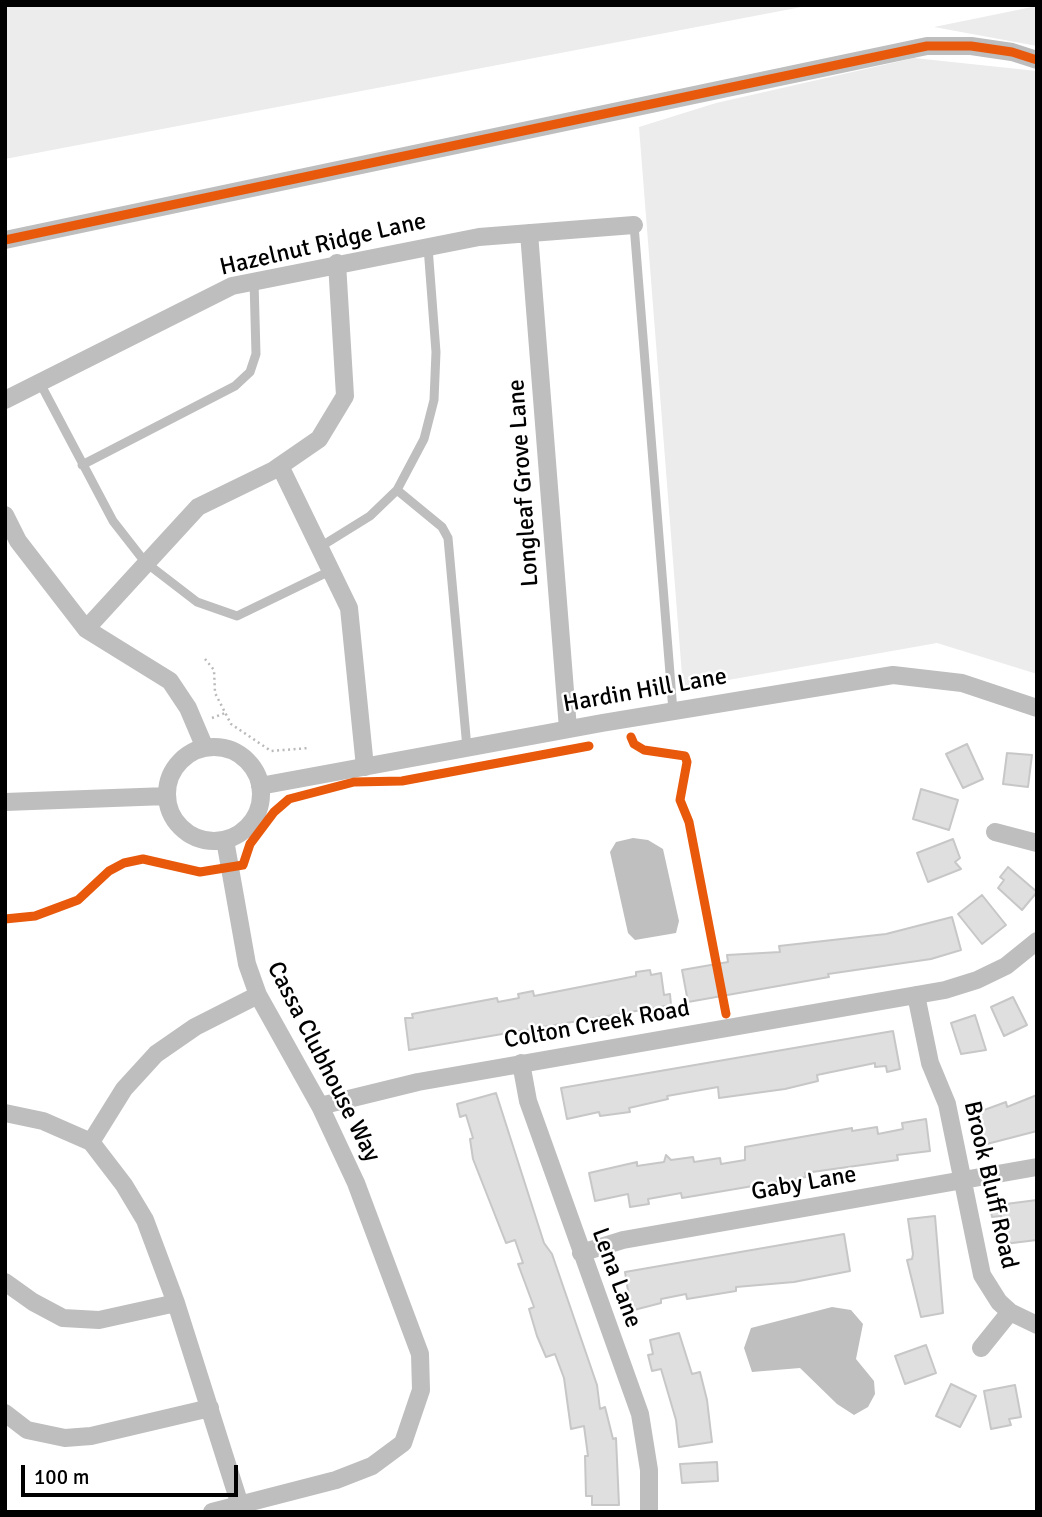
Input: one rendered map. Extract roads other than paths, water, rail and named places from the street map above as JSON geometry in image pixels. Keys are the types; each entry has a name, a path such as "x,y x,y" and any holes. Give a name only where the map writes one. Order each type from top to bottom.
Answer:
{"street":[{"path":"5,240 927,46 971,46 1012,52 1037,60"},
{"name":"Hazelnut Ridge Lane","path":"5,401 232,286 337,263 479,237 634,225"},
{"name":"Longleaf Grove Lane","path":"529,233 568,729"},
{"path":"86,629 198,506 280,466 319,439 345,396 337,263"},
{"path":"280,466 349,608 365,767"},
{"path":"5,514 18,541 86,629 170,681 188,708 205,748"},
{"name":"Hardin Hill Lane","path":"260,786 568,729 893,675 962,683 1037,708"},
{"path":"220,747 247,760 260,786 257,814 238,834 225,840 198,838 186,832 176,822 167,796 173,771 192,752 205,748 220,747"},
{"path":"5,802 167,796"},
{"path":"995,832 1037,843"},
{"name":"Cassa Clubhouse Way","path":"212,1512 336,1480 372,1466 403,1443 421,1390 420,1354 356,1183 320,1106 258,995 247,964 225,840"},
{"name":"Colton Creek Road","path":"320,1106 362,1094 521,1063 916,995 977,980 1006,966 1037,940"},
{"path":"91,1142 124,1089 156,1054 195,1027 258,995"},
{"name":"Brook Bluff Road","path":"916,995 930,1063 947,1104 982,1275 999,1302 1010,1312 1037,1325"},
{"name":"Lena Lane","path":"521,1063 528,1101 640,1414 649,1470 649,1512"},
{"path":"5,1113 43,1121 91,1142 124,1185 145,1220 176,1303 240,1505"},
{"name":"Gaby Lane","path":"581,1253 623,1240 1037,1167"},
{"path":"5,1282 33,1303 64,1318 99,1320 176,1303"},
{"path":"981,1348 1010,1312"},
{"path":"5,1413 27,1430 65,1438 91,1436 210,1408"}],"lane":[{"path":"634,225 673,711"},
{"path":"320,547 370,516 397,490 424,439 434,400 436,352 428,247"},
{"path":"82,466 235,386 250,372 256,354 254,281"},
{"path":"40,383 113,520 145,562 197,602 237,616 332,570"},
{"path":"397,490 442,527 448,538 467,748"}]}
